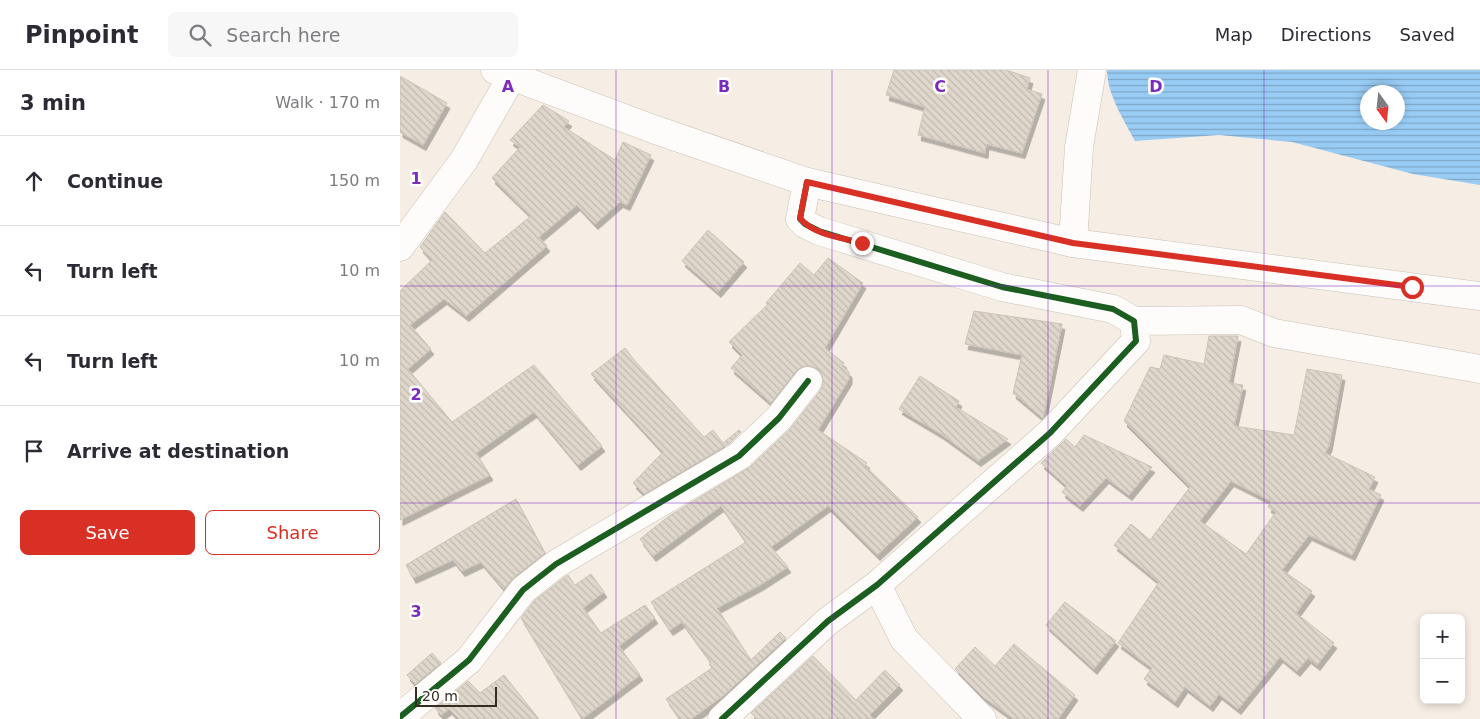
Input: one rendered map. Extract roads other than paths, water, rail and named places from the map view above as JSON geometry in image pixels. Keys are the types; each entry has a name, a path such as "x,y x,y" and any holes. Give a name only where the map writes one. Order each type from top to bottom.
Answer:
{"street":[{"path":"1073,243 1079,147 1092,70"},
{"path":"400,247 464,160 503,74 807,182 1073,243 1480,296"},
{"path":"807,182 800,218 804,224 819,231 1002,287 1114,309 1134,321 1242,320 1274,333 1480,369"},
{"path":"722,719 828,621 877,584 1050,433 1136,341 1134,321"},
{"path":"400,717 468,660 523,590 556,564 739,456 779,418 808,381"},
{"path":"877,584 904,639 982,719"}],"water":[{"path":"1107,70 1480,70 1480,185 1413,174 1292,142 1219,135 1135,141 1117,107 1110,88"}]}
